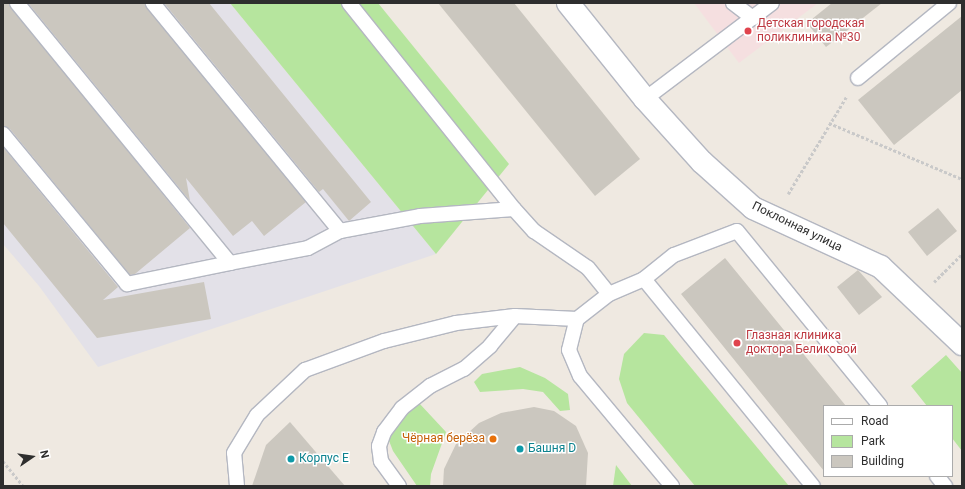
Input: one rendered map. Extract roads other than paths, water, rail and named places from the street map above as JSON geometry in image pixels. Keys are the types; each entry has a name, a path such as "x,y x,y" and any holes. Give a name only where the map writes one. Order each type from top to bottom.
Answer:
{"street":[{"name":"Поклонная улица","path":"568,3 645,99 702,162 753,208 881,267 962,344"}],"lane":[{"path":"17,3 230,263"},
{"path":"152,3 340,231"},
{"path":"349,3 514,209 534,231 588,268 609,294"},
{"path":"733,3 753,18"},
{"path":"645,99 772,3"},
{"path":"858,78 949,3"},
{"path":"3,134 127,284 308,248 340,231 420,216 514,209"},
{"path":"672,486 580,376 569,350 577,319 609,294 644,279 674,255 737,231 879,405"},
{"path":"644,279 813,486"},
{"path":"237,486 234,453 257,415 304,370 384,341 456,323 515,316 577,319"},
{"path":"399,486 381,461 379,446 384,432 402,408 430,386 464,369 480,355 515,316"},
{"path":"938,477 945,486"}],"place":[{"name":"Детская городская поликлиника №30","path":"748,31"},
{"name":"Глазная клиника доктора Беликовой","path":"737,343"},
{"name":"Чёрная берёза","path":"493,439"},
{"name":"Башня D","path":"520,449"},
{"name":"Корпус E","path":"291,459"}]}
